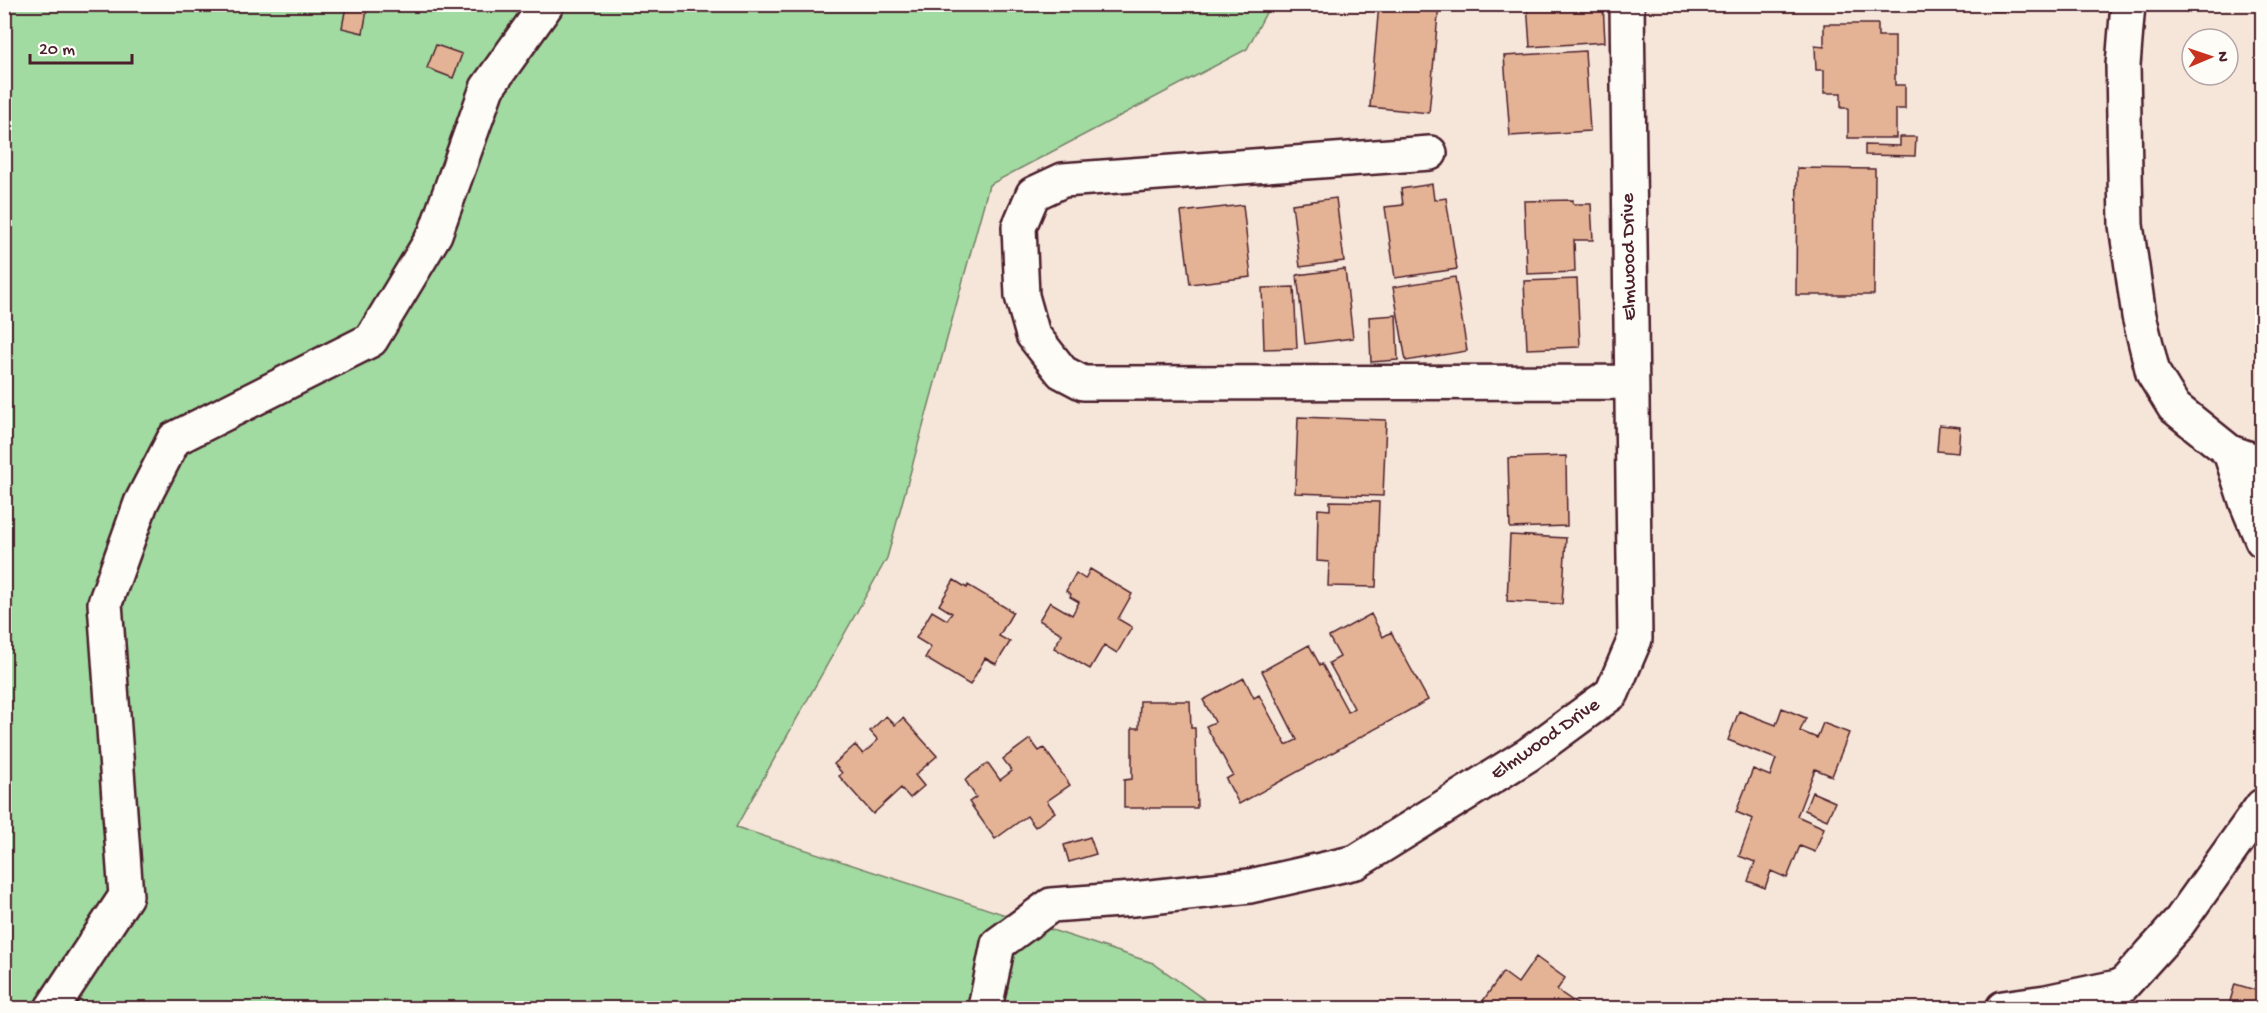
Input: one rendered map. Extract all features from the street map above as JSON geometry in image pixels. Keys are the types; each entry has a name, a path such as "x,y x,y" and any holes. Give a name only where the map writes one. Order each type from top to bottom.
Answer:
{"street":[{"path":"52,1008 126,896 105,603 141,503 174,439 370,340 435,234 487,88 547,4"},
{"name":"Elmwood Drive","path":"984,1008 998,944 1051,904 1132,899 1250,886 1356,862 1529,754 1612,693 1635,639 1627,4"},
{"path":"2128,4 2123,64 2126,225 2139,316 2153,373 2174,407 2230,452 2262,463"},
{"path":"1430,153 1063,180 1043,189 1033,194 1019,227 1022,296 1033,335 1062,372 1083,383 1631,382"},
{"path":"2230,452 2262,540"},
{"path":"2003,1008 2046,1002 2122,986 2178,924 2262,806"}],"green space":[{"path":"5,5 1270,5 1247,49 989,185 887,558 736,827 1153,963 1216,1008 5,1008"}],"building":[{"path":"338,4 368,4 363,33 342,28 346,6"},
{"path":"1379,4 1439,4 1429,113 1370,107"},
{"path":"1527,4 1603,4 1605,42 1530,47"},
{"path":"1992,4 2072,4 2072,8 1993,11"},
{"path":"1824,24 1878,24 1878,36 1895,36 1895,85 1905,85 1905,109 1896,109 1896,138 1848,138 1848,108 1841,108 1841,93 1824,93 1824,70 1816,70 1815,46 1824,47"},
{"path":"436,45 462,54 453,78 427,68"},
{"path":"1585,51 1590,131 1510,136 1504,56"},
{"path":"1900,137 1916,137 1915,156 1865,155 1865,145 1900,146"},
{"path":"1797,168 1875,169 1874,295 1796,295"},
{"path":"1432,184 1434,200 1446,198 1457,269 1395,278 1385,207 1403,205 1401,189"},
{"path":"1336,198 1344,261 1300,267 1292,204"},
{"path":"1573,200 1573,204 1591,204 1593,240 1574,240 1575,272 1527,274 1524,201"},
{"path":"1243,205 1251,277 1190,284 1181,212"},
{"path":"1345,269 1353,338 1305,344 1297,275"},
{"path":"1455,277 1467,351 1406,361 1393,287"},
{"path":"1577,279 1580,347 1527,349 1524,281"},
{"path":"1294,287 1297,348 1264,349 1262,288"},
{"path":"1396,315 1398,360 1371,362 1369,317"},
{"path":"1298,417 1386,420 1383,496 1295,493"},
{"path":"1939,425 1960,427 1958,453 1937,451"},
{"path":"1566,456 1567,526 1510,528 1508,458"},
{"path":"1330,501 1379,502 1376,587 1328,586 1329,562 1317,561 1318,509 1330,510"},
{"path":"1510,535 1566,538 1562,604 1507,601"},
{"path":"1090,569 1132,594 1118,619 1132,627 1117,653 1104,645 1090,669 1054,648 1062,634 1039,620 1050,602 1072,615 1079,602 1070,597 1071,594 1066,591 1076,573 1085,579"},
{"path":"954,580 967,588 968,585 1013,612 999,636 1010,642 996,664 985,658 970,685 925,658 931,647 916,638 932,611 947,620 952,613 939,605"},
{"path":"1371,614 1383,637 1391,632 1428,700 1239,804 1226,779 1233,775 1206,726 1215,722 1203,700 1244,678 1254,698 1259,695 1286,745 1297,740 1262,671 1309,645 1348,712 1354,708 1329,663 1340,657 1329,637"},
{"path":"1140,701 1190,701 1191,728 1195,728 1197,808 1124,808 1124,780 1132,779 1132,728 1139,728"},
{"path":"1782,708 1806,718 1800,731 1817,738 1823,723 1849,733 1832,776 1815,769 1797,816 1824,828 1815,852 1800,846 1787,878 1771,871 1765,888 1748,881 1755,862 1739,856 1753,819 1736,812 1753,769 1770,776 1776,759 1728,740 1739,711 1776,725"},
{"path":"886,716 895,725 903,718 937,756 915,775 924,786 910,798 901,788 873,814 839,776 842,773 834,764 855,745 863,754 878,740 870,731"},
{"path":"1030,739 1039,751 1044,748 1070,785 1047,801 1055,812 1035,827 1027,816 995,839 969,802 976,797 965,780 988,763 1000,780 1012,771 1003,759"},
{"path":"1812,792 1835,802 1827,820 1805,810"},
{"path":"1090,837 1096,854 1069,862 1064,845"},
{"path":"2262,941 2262,962 2254,958"},
{"path":"1536,957 1565,978 1557,990 1583,1008 1478,1008 1503,972 1518,983"},
{"path":"2235,984 2262,992 2262,1008 2228,1008"}]}
